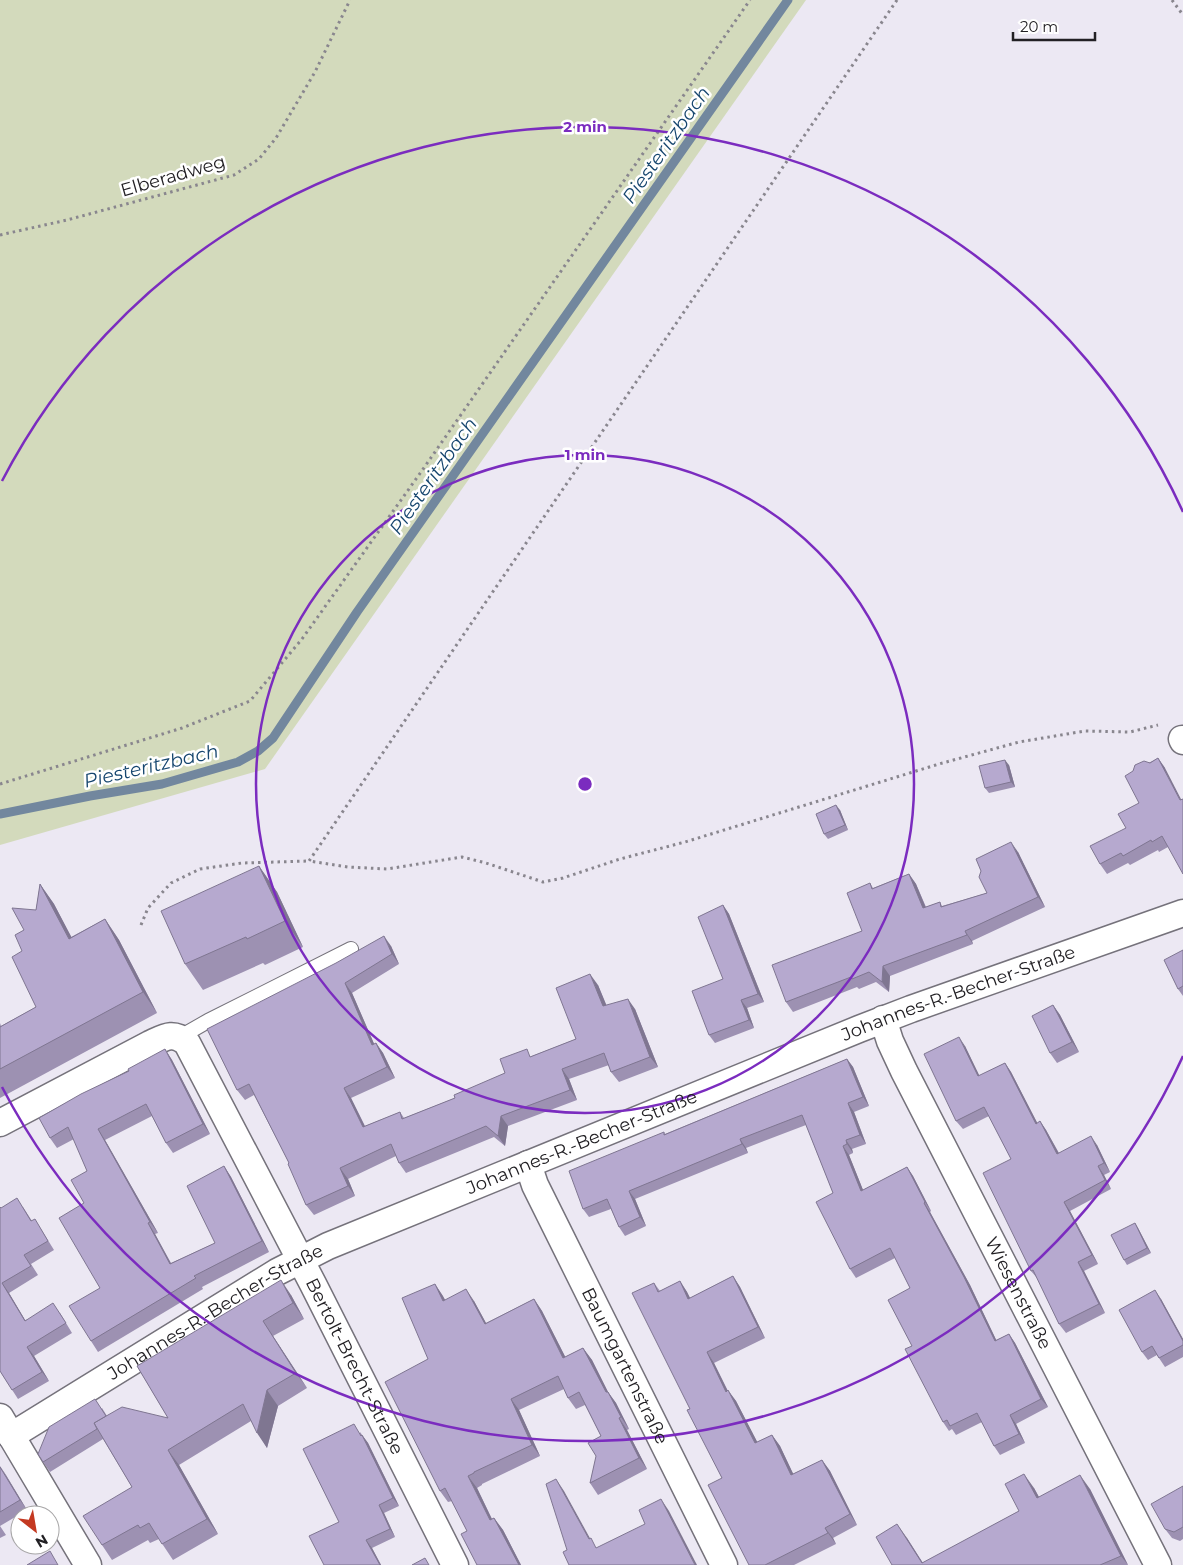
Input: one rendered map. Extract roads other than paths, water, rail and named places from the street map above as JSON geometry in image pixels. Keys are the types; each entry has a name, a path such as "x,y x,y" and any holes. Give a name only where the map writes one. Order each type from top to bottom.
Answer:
{"street":[{"name":"Johannes-R.-Becher-Straße","path":"6,1427 300,1260 328,1246 883,1019 1183,913"},
{"name":"Wiesenstraße","path":"883,1019 904,1072 1158,1565"},
{"path":"0,1123 150,1044 166,1037 180,1037"},
{"name":"Bertolt-Brecht-Straße","path":"180,1037 187,1043 194,1054 455,1565"},
{"name":"Baumgartenstraße","path":"528,1164 535,1185 724,1565"},
{"path":"6,1427 88,1565"}],"lane":[{"path":"180,1037 351,949"}],"waterway":[{"name":"Piesteritzbach","path":"0,814 162,784 238,762 258,751 273,738 357,612 788,0"}]}
